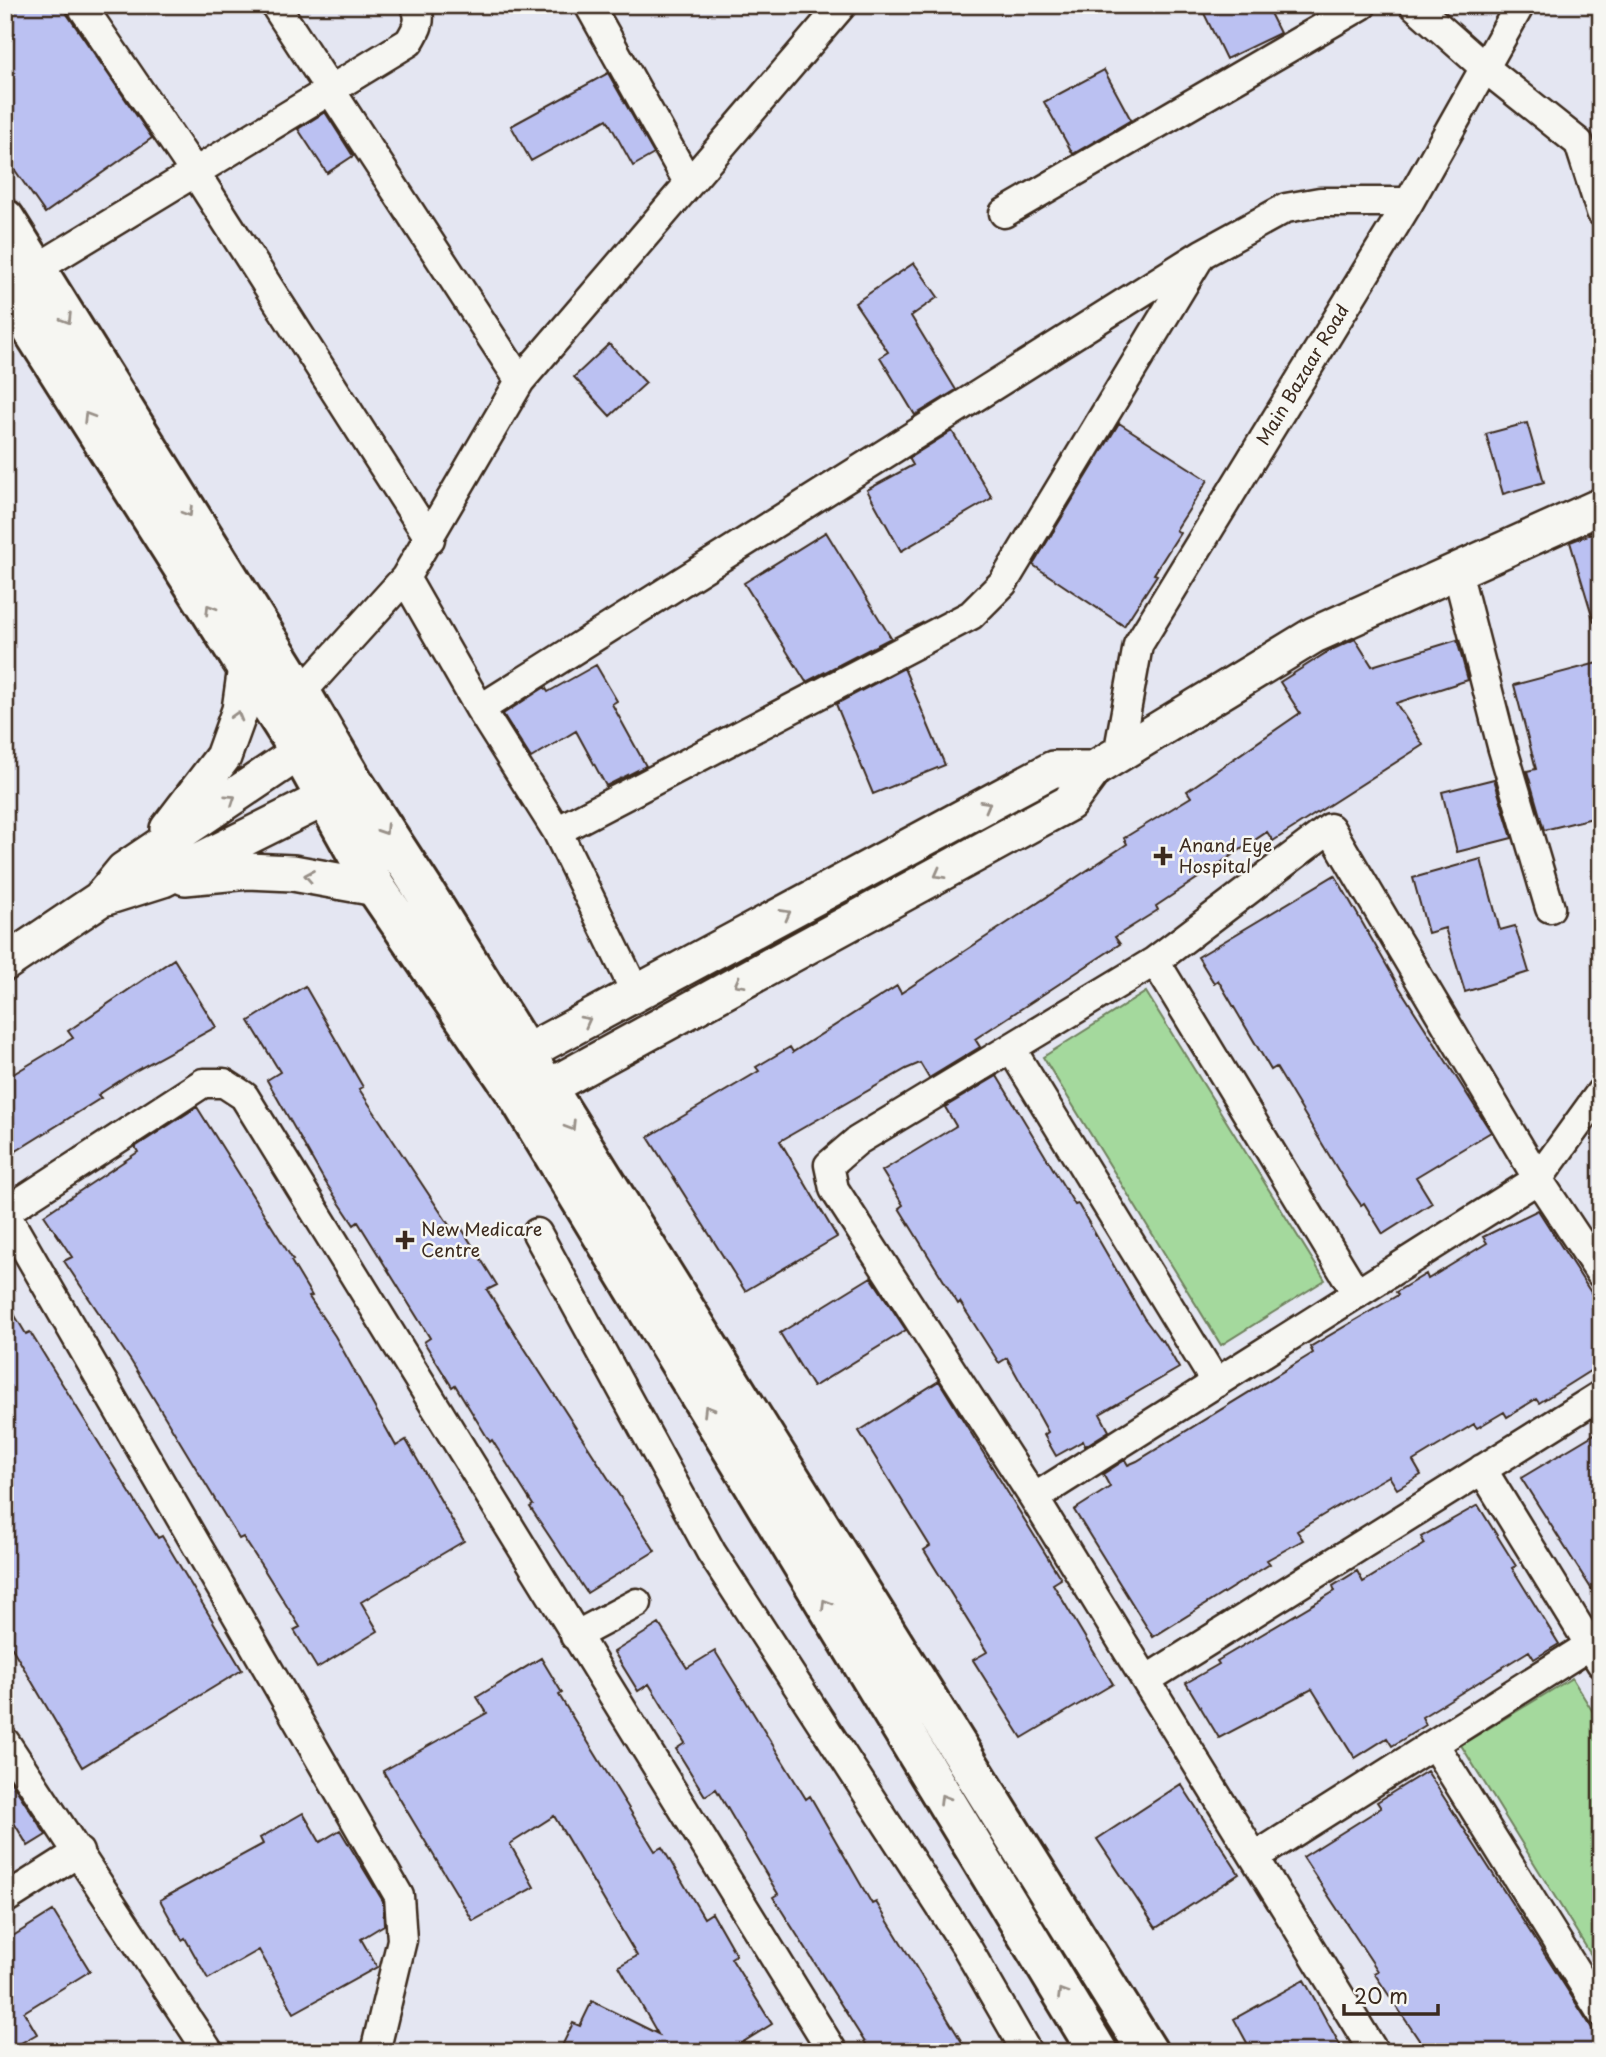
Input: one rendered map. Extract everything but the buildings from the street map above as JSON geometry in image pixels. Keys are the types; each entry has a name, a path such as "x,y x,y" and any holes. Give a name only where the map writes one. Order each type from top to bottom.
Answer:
{"main road":[{"path":"5,219 21,278 246,667 313,743 339,791 528,1075 1148,2052"},
{"path":"21,278 301,693 313,743"},
{"path":"339,791 376,888 528,1075 1098,2052"}],"street":[{"path":"81,5 196,174 430,539"},
{"path":"275,5 520,381"},
{"path":"21,278 410,42 418,27 419,12 415,5"},
{"path":"589,5 688,182"},
{"path":"301,693 405,578 520,381 842,5"},
{"path":"1004,213 1362,5"},
{"path":"1414,5 1485,68 1579,143 1601,212"},
{"name":"Main Bazaar Road","path":"1106,762 1138,645 1409,202 1520,5"},
{"path":"480,709 1202,254 1286,208 1320,202 1409,202"},
{"path":"557,831 971,615 1003,583 1202,254"},
{"path":"528,1075 1069,803 1106,762 1314,635 1601,506"},
{"path":"1457,571 1502,746 1550,908"},
{"path":"405,578 480,709 557,831 636,995"},
{"path":"156,867 223,757 240,710 246,667"},
{"path":"156,867 313,743"},
{"path":"528,1075 636,995 1053,769 1106,762"},
{"path":"5,963 100,899 156,867 339,791"},
{"path":"1374,2052 1034,1498 834,1189 829,1165 857,1141 1012,1050 1155,961 1330,828 1538,1179 1601,1274"},
{"path":"156,867 293,873 376,888"},
{"path":"1155,961 1357,1294"},
{"path":"1012,1050 1216,1383"},
{"path":"375,2052 402,1940 399,1896 5,1213 203,1083 224,1083 244,1096 832,2052"},
{"path":"1034,1498 1538,1179 1601,1092"},
{"path":"537,1233 711,1552 966,1946 1027,2052"},
{"path":"1146,1680 1601,1395"},
{"path":"1255,1857 1434,1744 1595,1654 1482,1469"},
{"path":"575,1636 637,1603"},
{"path":"5,1742 209,2052"},
{"path":"1434,1744 1600,2009"},
{"path":"5,1899 79,1852"}],"green space":[{"path":"1146,992 1325,1280 1221,1345 1043,1057"},
{"path":"1572,1678 1601,1725 1601,1971 1461,1745"}],"place":[{"name":"Anand Eye Hospital","path":"1163,856"},
{"name":"New Medicare Centre","path":"405,1240"}]}
